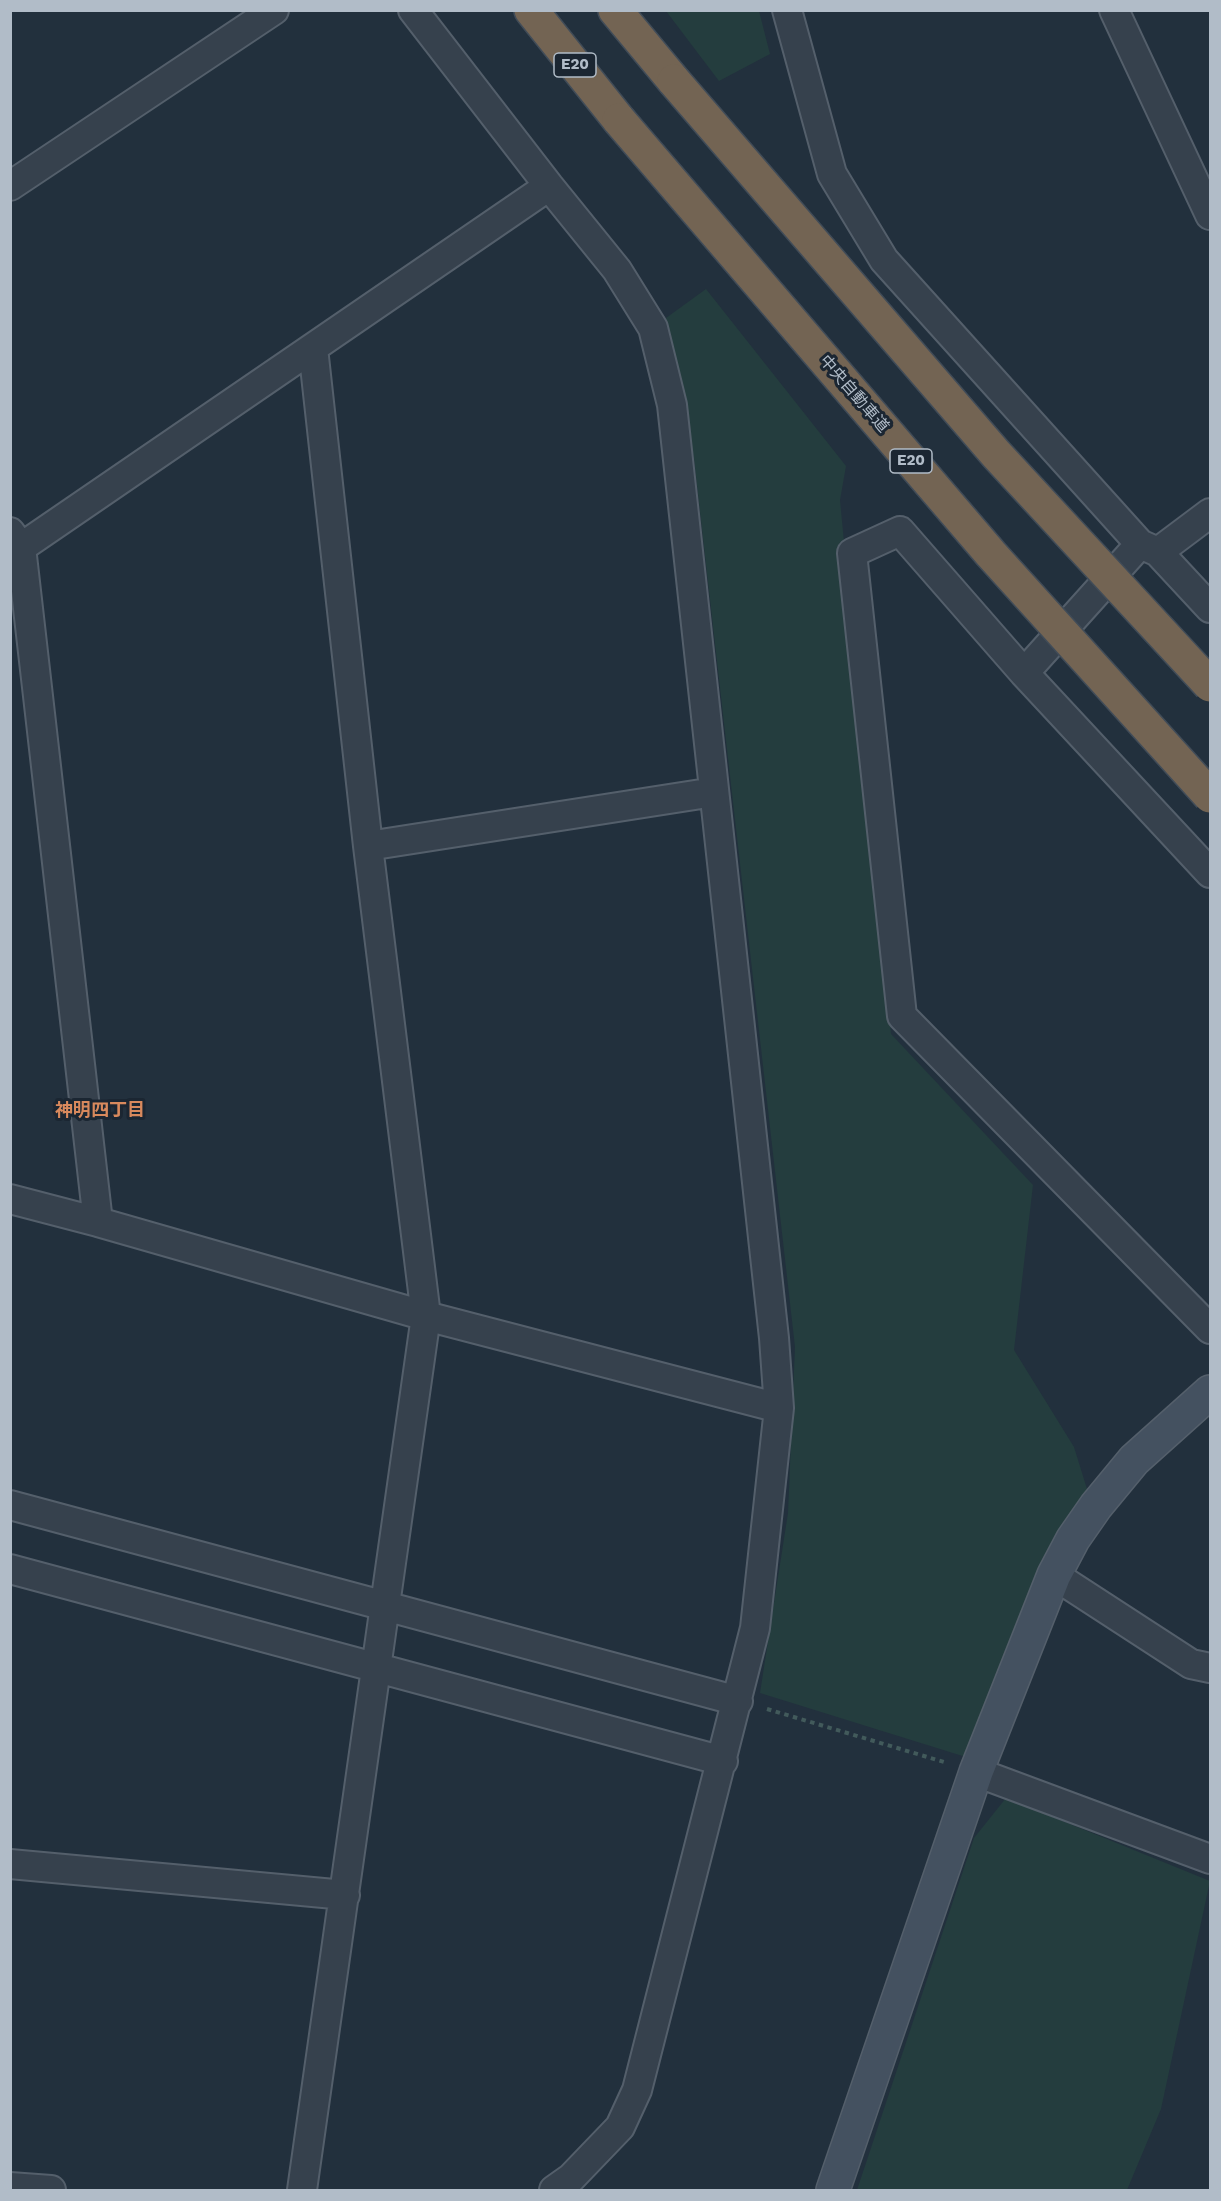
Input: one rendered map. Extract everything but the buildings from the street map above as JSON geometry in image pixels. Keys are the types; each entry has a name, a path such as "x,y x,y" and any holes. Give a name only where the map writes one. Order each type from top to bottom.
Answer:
{"highway":[{"name":"中央自動車道","path":"531,10 619,120 991,554 1210,796"},
{"path":"615,10 996,454 1210,686"}],"street":[{"path":"10,186 274,10"},
{"path":"412,10 617,270 653,328 672,405 774,1338 779,1408 755,1628 723,1761 637,2090 620,2127 571,2178 554,2190"},
{"path":"788,10 832,174 884,260 1149,548 1210,608"},
{"path":"1114,10 1210,215"},
{"path":"98,1222 14,545 313,348 549,186"},
{"path":"302,2190 426,1317 368,846 313,348"},
{"path":"1024,673 1149,548 1210,513"},
{"path":"1210,873 1024,673 900,531 852,553 902,1016 1210,1329"},
{"path":"368,846 714,792"},
{"path":"10,1198 426,1317 779,1408"},
{"path":"833,2190 976,1772 1054,1575 1073,1539 1103,1497 1134,1460 1210,1392"},
{"path":"10,1505 738,1701"},
{"path":"10,1569 723,1761"},
{"path":"1054,1575 1191,1664 1210,1668"},
{"path":"976,1772 1210,1859"},
{"path":"10,1864 345,1895"},
{"path":"10,2187 51,2190"}],"path":[{"path":"738,1701 976,1772"}],"green space":[{"path":"666,11 759,11 770,54 719,81"},
{"path":"706,289 846,466 840,500 891,1034 1033,1185 1014,1350 1074,1447 1087,1489 969,1758 760,1693 788,1513 795,1347 694,459 666,318"},
{"path":"1006,1798 1210,1881 1161,2109 1127,2190 857,2190 974,1838"}],"district":[{"name":"神明四丁目","path":"100,1111"}]}
